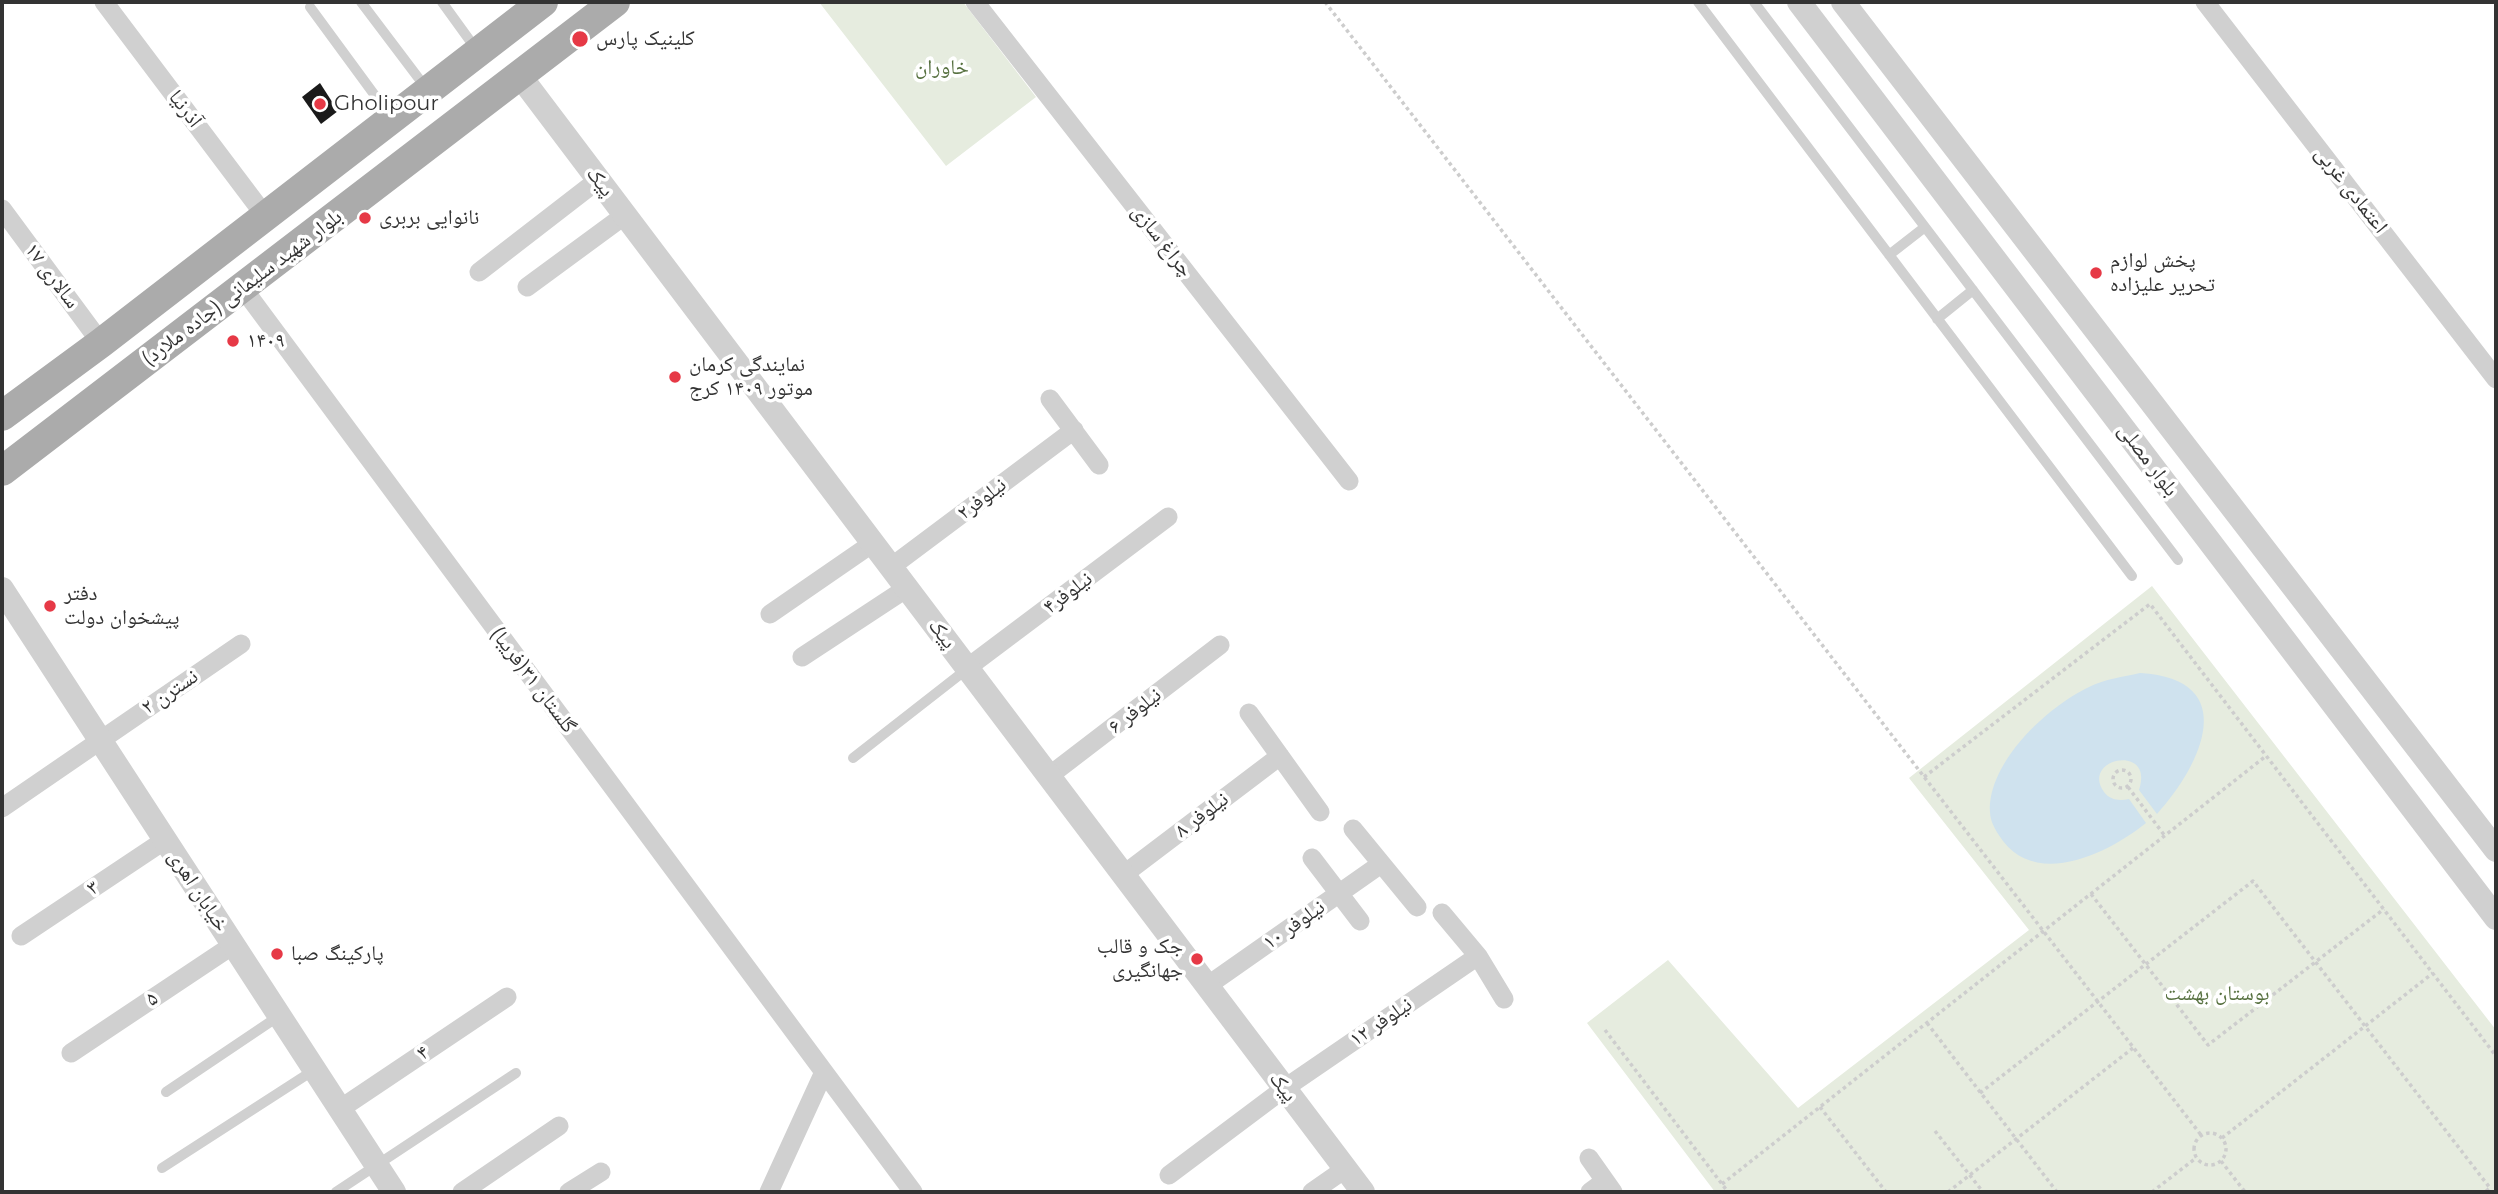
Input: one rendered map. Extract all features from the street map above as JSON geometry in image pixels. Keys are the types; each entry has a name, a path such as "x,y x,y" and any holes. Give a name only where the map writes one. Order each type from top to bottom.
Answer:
{"main road":[{"name":"بلوار شهید سلیمانی (جاده ملارد)","path":"2,416 266,217 543,2"},
{"name":"بلوار شهید سلیمانی (جاده ملارد)","path":"2,471 615,2"}],"street":[{"name":"آذرنیا","path":"104,2 266,217"},
{"name":"چراغ سازی","path":"975,2 1349,481"},
{"name":"بلوار مصلی","path":"1799,2 2496,918"},
{"name":"بلوار مصلی","path":"1843,2 2496,850"},
{"name":"اعتمادی غربی","path":"2205,2 2496,379"},
{"name":"پیک","path":"520,76 1363,1192"},
{"path":"479,272 598,180"},
{"name":"سالاری ۱۷","path":"2,209 101,343"},
{"path":"527,287 625,215"},
{"name":"گلستان ۳۱(فریبا)","path":"242,287 913,1192"},
{"path":"1050,399 1099,465"},
{"name":"نیلوفر۲","path":"891,567 1073,430"},
{"name":"نیلوفر۴","path":"967,668 1168,517"},
{"path":"770,614 873,543"},
{"path":"802,657 907,588"},
{"name":"خیابان اهری","path":"2,589 394,1192"},
{"name":"نسترن ۲","path":"2,808 241,644"},
{"name":"نیلوفر ۶","path":"1049,776 1220,645"},
{"path":"1249,713 1320,812"},
{"name":"نیلوفر ۸","path":"1123,875 1280,756"},
{"path":"2438,840 2471,816"},
{"path":"1353,829 1417,907"},
{"name":"۳","path":"21,936 165,840"},
{"path":"1312,859 1360,921"},
{"name":"نیلوفر ۱۰","path":"1207,986 1381,864"},
{"path":"1442,913 1478,956 1504,999"},
{"name":"۵","path":"71,1053 233,945"},
{"name":"نیلوفر ۱۲","path":"1169,1175 1284,1088 1478,956"},
{"name":"۴","path":"340,1109 507,997"},
{"path":"769,1192 824,1072"},
{"path":"463,1192 559,1126"},
{"path":"1589,1158 1603,1188"},
{"path":"1312,1192 1345,1169"},
{"path":"569,1192 601,1172"}],"lane":[{"path":"361,2 428,91"},
{"path":"442,2 479,52"},
{"path":"1698,2 2132,576"},
{"path":"1754,2 2178,561"},
{"path":"310,7 392,119"},
{"path":"1889,255 1925,227"},
{"path":"1937,319 1973,290"},
{"path":"853,758 967,668"},
{"path":"166,1092 280,1016"},
{"path":"162,1168 315,1070"},
{"path":"336,1192 516,1073"}],"path":[{"path":"1325,2 2201,1135"},
{"path":"1924,777 2150,604 2496,1055"},
{"path":"1722,1184 2266,756"},
{"path":"2119,770 2129,772 2132,777 2128,787 2119,789 2113,782 2119,770"},
{"path":"2128,787 2165,836"},
{"path":"1980,1093 2253,880 2490,1188 2485,1192"},
{"path":"2091,894 2208,1045 2384,909"},
{"path":"2222,1138 2433,974"},
{"path":"1927,1023 2057,1192"},
{"path":"1605,1030 1728,1192"},
{"path":"1948,1192 2133,1048"},
{"path":"1820,1107 1886,1192"},
{"path":"1935,1131 1983,1192"},
{"path":"2212,1133 2222,1138 2226,1147 2221,1161 2208,1166 2196,1158 2194,1143 2201,1135 2212,1133"},
{"path":"2152,1192 2196,1158"},
{"path":"2221,1161 2245,1192"}],"green space":[{"name":"خاوران","path":"819,2 963,2 1036,97 946,166"},
{"name":"بوستان بهشت","path":"2152,586 2496,1030 2496,1192 1715,1192 1587,1023 1668,960 1798,1108 2029,930 1909,778"}],"water":[{"path":"2140,673 2172,679 2192,691 2202,707 2204,727 2188,772 2157,814 2139,790 2141,775 2137,766 2129,761 2109,764 2102,771 2099,780 2104,792 2115,799 2129,799 2146,823 2114,845 2074,860 2055,864 2035,862 2018,855 2003,841 1990,816 1992,793 2009,756 2039,722 2073,696 2101,682"}],"building":[{"name":"Gholipour","path":"320,83 338,111 321,124 302,97"}],"place":[{"name":"کلینیک پارس","path":"580,39"},
{"name":"Gholipour","path":"320,104"},
{"name":"نانوایی بربری","path":"365,218"},
{"name":"پخش لوازم تحریر علیزاده","path":"2096,273"},
{"name":"۱۴۰۹","path":"233,341"},
{"name":"نمایندگی کرمان موتور ۱۴۰۹ کرج","path":"675,377"},
{"name":"دفتر پیشخوان دولت","path":"50,606"},
{"name":"پارکینگ صبا","path":"277,954"},
{"name":"جک و قالب جهانگیری","path":"1197,959"}]}
